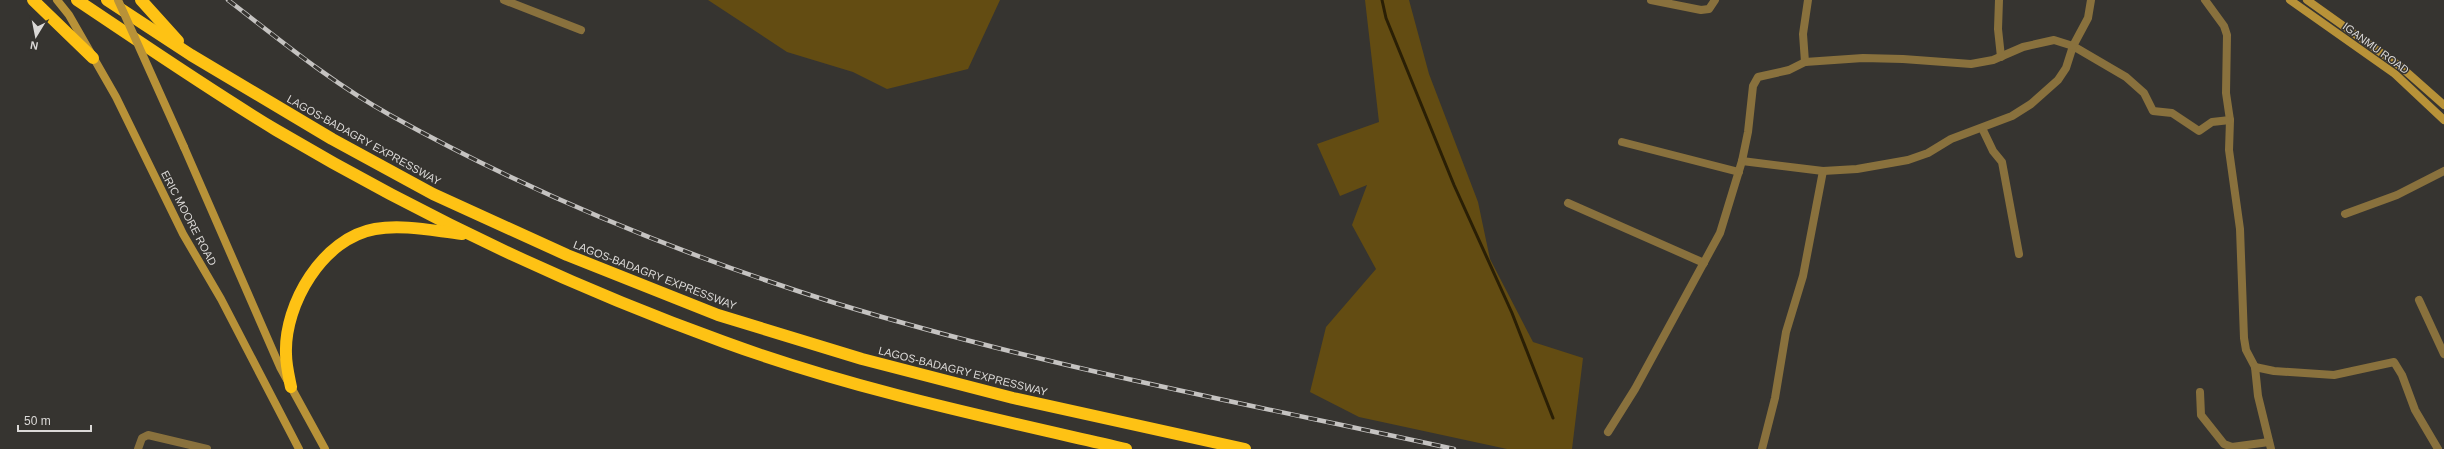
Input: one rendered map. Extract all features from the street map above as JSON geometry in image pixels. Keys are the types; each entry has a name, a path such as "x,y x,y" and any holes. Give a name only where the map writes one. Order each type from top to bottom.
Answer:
{"highway":[{"path":"33,0 93,58"},
{"path":"77,0 212,90 276,130 339,166 469,235 593,289 725,343 875,390 1126,449"},
{"name":"LAGOS-BADAGRY EXPRESSWAY","path":"107,0 191,55 332,139 433,194 560,252 718,315 862,359 1014,398 1245,449"},
{"path":"141,0 191,55"},
{"path":"291,387 286,354 294,305 311,273 328,254 346,241 373,229 399,226 469,235"}],"street":[{"name":"ERIC MOORE ROAD","path":"57,0 69,15 116,96 183,234 221,299 300,449"},
{"name":"ERIC MOORE ROAD","path":"118,0 258,317 291,387 325,449"},
{"path":"504,0 581,30"},
{"path":"1651,0 1701,10 1709,9 1715,0"},
{"path":"1805,62 1803,34 1808,0"},
{"path":"1999,0 1998,29 2001,57"},
{"path":"1742,161 1822,171 1857,169 1908,160 1928,154 1951,140 2012,116 2047,90 2066,68 2079,32 2088,18 2091,0"},
{"path":"2200,392 2201,415 2224,444 2232,447 2270,445 2258,396 2256,367 2246,350 2244,338 2240,229 2230,150 2230,120 2226,93 2227,35 2224,26 2205,0"},
{"name":"IGANMU ROAD","path":"2290,0 2395,74 2444,120"},
{"name":"IGANMU ROAD","path":"2311,1 2401,67 2444,105"},
{"path":"1608,432 1635,389 1720,233 1742,161 1748,132 1753,86 1758,77 1789,70 1805,62 1863,58 1903,58 1971,64 2001,57 2023,47 2054,40 2073,46 2126,77 2144,93 2153,111 2172,113 2199,131 2212,122 2230,120"},
{"path":"1982,128 1993,151 2002,162 2019,254"},
{"path":"1622,142 1739,172"},
{"path":"1762,449 1775,398 1786,332 1803,276 1822,171"},
{"path":"2345,214 2397,195 2444,171"},
{"path":"1568,202 1704,263"},
{"path":"2419,300 2444,354"},
{"path":"2256,367 2274,371 2334,375 2394,362 2402,375 2415,410 2438,449"},
{"path":"138,449 142,438 148,435 207,449"}],"shaded area":[{"path":"708,0 1000,0 968,69 887,89 853,72 787,52"},
{"path":"1365,0 1409,0 1429,74 1478,202 1490,259 1533,342 1583,358 1572,449 1507,449 1359,417 1310,392 1326,327 1376,269 1352,225 1367,185 1340,196 1317,144 1379,122"}],"waterway":[{"path":"1382,0 1386,18 1454,185 1512,313 1553,418"}],"railway":[{"path":"228,0 327,75 369,103 443,144 552,196 664,243 721,264 835,303 988,346 1065,365 1454,449"}]}
